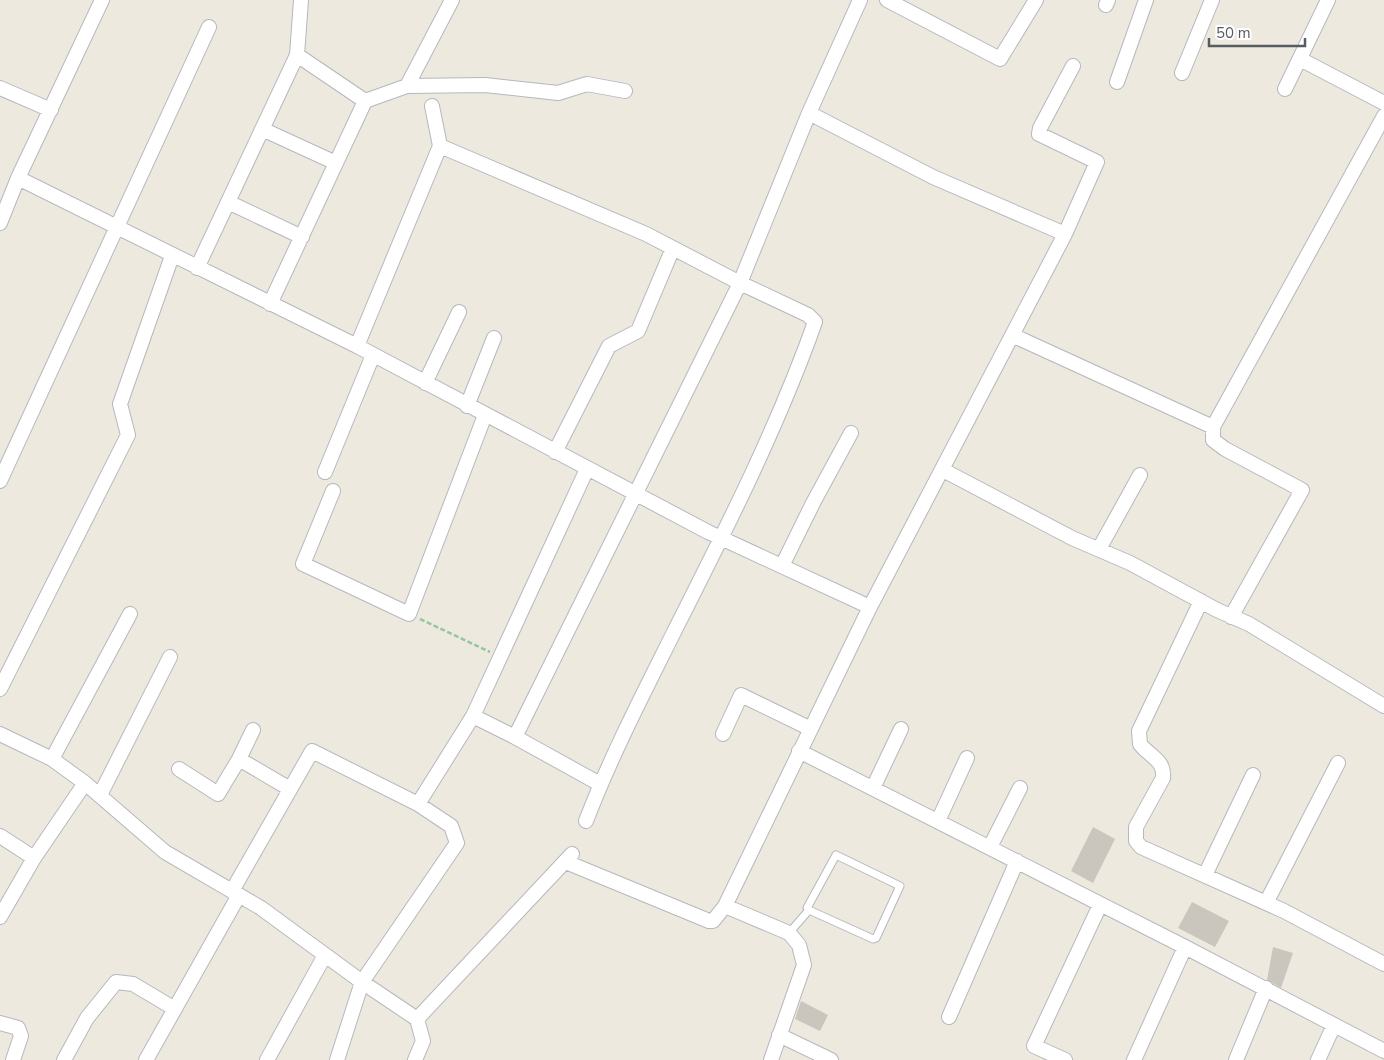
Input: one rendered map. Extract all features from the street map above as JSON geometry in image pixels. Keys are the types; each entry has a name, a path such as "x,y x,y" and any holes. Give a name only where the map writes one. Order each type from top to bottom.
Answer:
{"street":[{"path":"0,223 18,178 102,0"},
{"path":"197,268 297,55 300,0"},
{"path":"407,86 452,0"},
{"path":"515,737 740,283 809,113 860,0"},
{"path":"887,0 1000,59 1036,0"},
{"path":"1117,82 1146,0"},
{"path":"1182,72 1212,0"},
{"path":"1285,89 1328,0"},
{"path":"0,481 209,27"},
{"path":"297,55 365,101"},
{"path":"1300,58 1384,103"},
{"path":"417,1019 569,858 709,921 713,920 726,906 870,607 1065,234 1097,162 1039,134 1040,128 1073,66"},
{"path":"270,304 365,101 407,86 485,85 558,93 587,84 625,91"},
{"path":"0,88 51,110"},
{"path":"356,346 440,146 432,106"},
{"path":"809,113 932,177 1065,234"},
{"path":"1231,616 1302,490 1225,449 1213,440 1213,427 1384,116"},
{"path":"262,129 336,163"},
{"path":"440,146 646,234 740,283 808,315 815,322 800,366 721,538 600,784 586,821"},
{"path":"18,178 356,346 721,538 870,607"},
{"path":"228,202 302,237"},
{"path":"555,452 609,346 638,331 673,248"},
{"path":"0,689 128,435 120,404 172,256"},
{"path":"425,383 458,312"},
{"path":"1012,335 1213,427"},
{"path":"468,406 494,338"},
{"path":"325,472 373,355"},
{"path":"333,490 303,564 409,614 485,415"},
{"path":"782,566 851,433"},
{"path":"418,804 473,716 587,469"},
{"path":"943,470 1063,534 1130,562 1268,635 1384,706"},
{"path":"1099,549 1140,475"},
{"path":"1201,601 1139,731 1140,744 1161,763 1164,772 1163,778 1136,827 1135,834 1138,845 1349,944 1384,964"},
{"path":"52,759 130,614"},
{"path":"100,795 170,657"},
{"path":"723,734 741,695 810,729"},
{"path":"473,716 600,784"},
{"path":"179,769 218,794 239,760 253,730"},
{"path":"873,788 901,730"},
{"path":"0,734 52,759 100,795 165,852 261,908 362,982 417,1019 423,1041 415,1060"},
{"path":"146,1060 312,751 418,804 451,826 457,843 362,982 337,1060"},
{"path":"799,751 1266,988 1384,1051"},
{"path":"938,820 967,758"},
{"path":"239,760 290,789"},
{"path":"1266,904 1338,763"},
{"path":"1204,875 1253,775"},
{"path":"0,917 34,858 85,783"},
{"path":"990,847 1020,788"},
{"path":"0,836 34,858"},
{"path":"949,1017 1017,861"},
{"path":"1065,1060 1034,1046 1100,905"},
{"path":"726,906 789,933 799,945 804,965 771,1060"},
{"path":"1134,1060 1185,947"},
{"path":"267,1060 326,955"},
{"path":"64,1060 87,1018 116,982 133,984 175,1009"},
{"path":"1236,1060 1266,988"},
{"path":"0,1023 18,1028 21,1036 13,1060"},
{"path":"1318,1060 1334,1025"},
{"path":"779,1035 831,1060"}],"lane":[{"path":"789,933 809,910 807,908 836,855 900,886 876,938 873,939 809,910"}],"path":[{"path":"409,614 500,656"}],"building":[{"path":"1093,827 1115,839 1093,883 1071,871"},
{"path":"1192,902 1229,921 1215,947 1178,928"},
{"path":"1273,947 1293,953 1281,988 1267,980"},
{"path":"801,1001 828,1015 820,1031 795,1019"}]}
